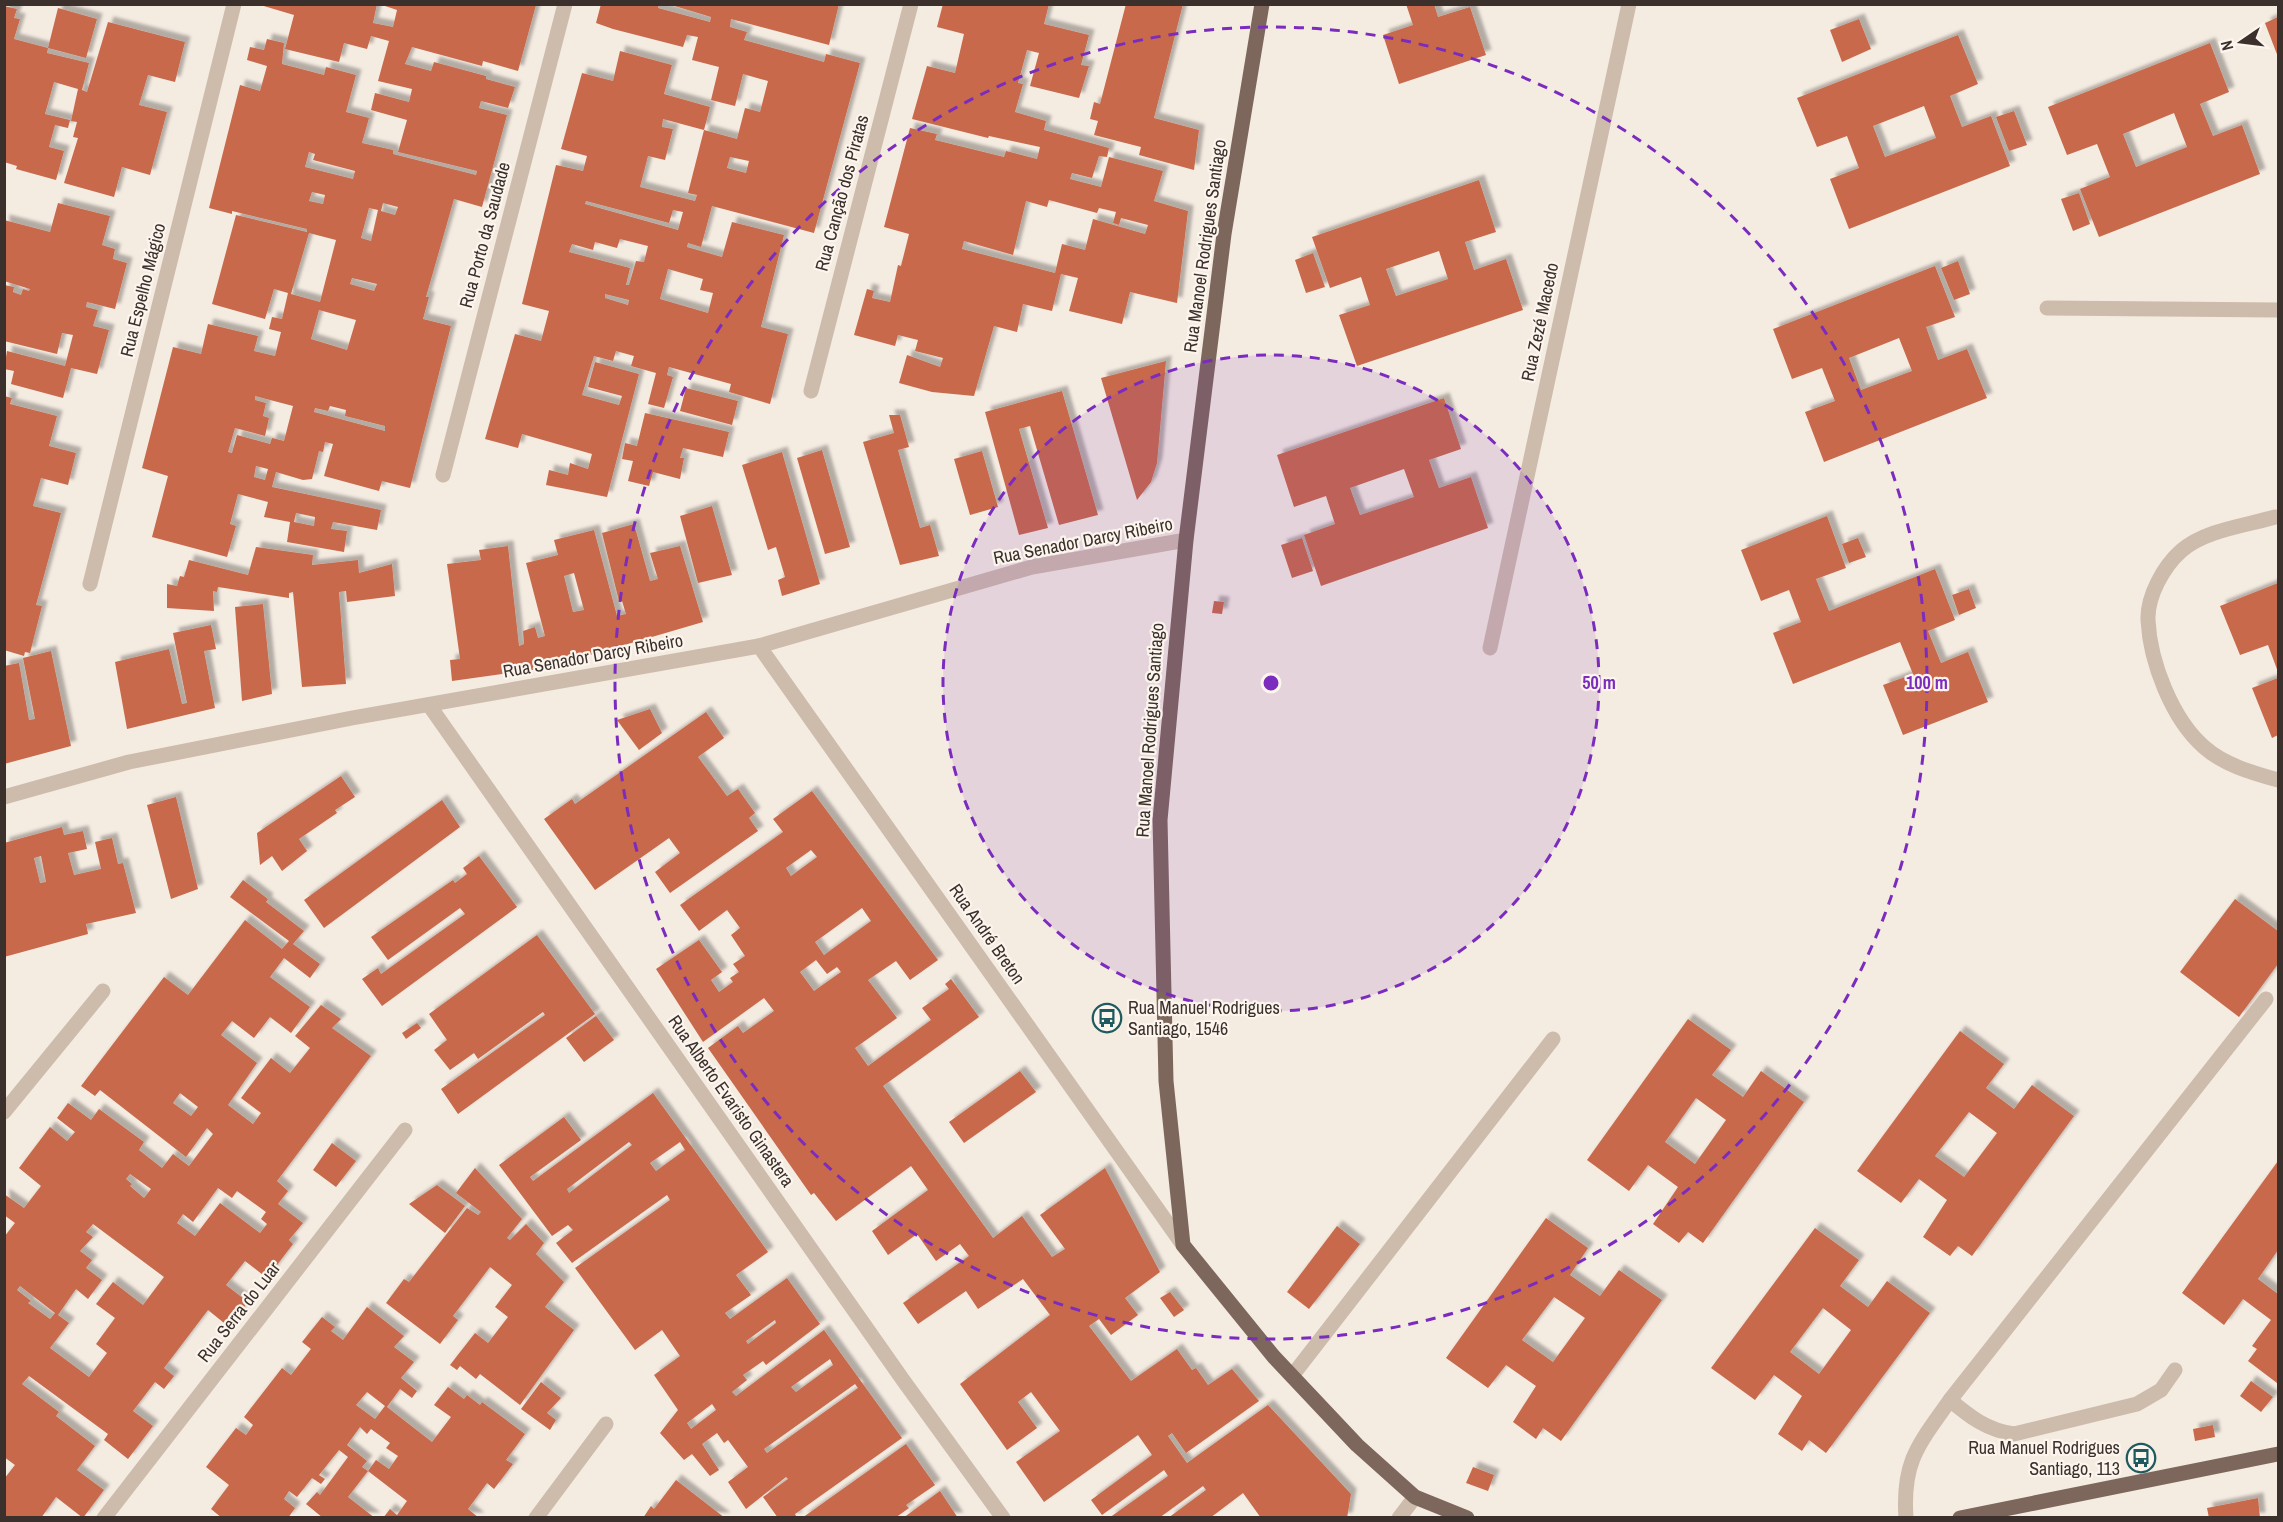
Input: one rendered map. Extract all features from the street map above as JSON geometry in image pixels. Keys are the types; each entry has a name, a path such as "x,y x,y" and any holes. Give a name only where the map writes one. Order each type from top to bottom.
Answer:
{"main road":[{"name":"Rua Manoel Rodrigues Santiago","path":"1183,1245 1166,1081 1160,820 1186,540 1224,234 1262,4"},
{"path":"1183,1245 1292,1376 1357,1445 1415,1497 1467,1518"},
{"path":"1960,1518 2278,1454"}],"street":[{"name":"Rua Espelho Mágico","path":"90,584 234,4"},
{"name":"Rua Porto da Saudade","path":"443,475 565,4"},
{"name":"Rua Canção dos Piratas","path":"811,391 911,4"},
{"name":"Rua Zezé Macedo","path":"1490,648 1629,4"},
{"path":"2047,308 2278,310"},
{"path":"2275,517 2203,537 2182,550 2167,566 2156,586 2147,618 2158,668 2176,717 2204,748 2245,771 2278,780"},
{"name":"Rua Senador Darcy Ribeiro","path":"4,797 129,762 759,646 1032,567 1186,540"},
{"name":"Rua André Breton","path":"759,646 1183,1245"},
{"name":"Rua Alberto Evaristo Ginastera","path":"429,705 889,1360 1003,1518"},
{"path":"4,1112 103,991"},
{"path":"1906,1518 1904,1488 1913,1452 1950,1400 2266,999"},
{"path":"1292,1376 1553,1039"},
{"name":"Rua Serra do Luar","path":"104,1518 405,1130"},
{"path":"1950,1400 1976,1421 1998,1432 2014,1434 2137,1404 2162,1390 2175,1370"},
{"path":"536,1518 606,1424"},
{"path":"1399,1518 1415,1497"}],"building":[{"path":"257,4 377,4 373,23 393,27 397,10 379,4 536,5 518,71 483,61 482,66 412,47 405,64 431,71 434,62 486,76 486,79 515,87 508,108 481,101 479,108 507,115 482,207 454,199 426,297 429,297 423,319 451,326 410,488 382,481 379,491 324,476 333,444 325,442 323,452 319,451 312,479 303,480 276,472 272,487 381,510 377,530 333,522 331,529 347,531 344,552 287,542 290,522 264,517 268,502 238,494 230,524 236,526 227,557 152,537 168,476 142,468 173,347 201,354 208,324 258,336 254,351 275,356 281,332 269,329 272,317 282,319 288,293 274,289 265,319 212,304 236,215 307,232 307,229 232,211 232,214 209,208 240,85 260,91 267,66 247,60 250,47 264,50 267,39 284,43 282,64 324,75 326,67 356,75 346,112 369,118 362,143 393,150 393,154 476,175 477,171 398,152 407,120 371,110 375,93 409,102 412,89 378,81 389,41 371,36 367,49 344,43 339,62 285,49 294,15","holes":["309,152 315,154 313,160 355,171 353,179 305,167","312,192 325,195 323,204 309,201","383,203 398,207 395,215 381,211","369,208 378,210 371,241 361,238","309,233 336,240 320,302 291,294","352,278 377,284 374,291 350,284","319,310 356,320 347,350 311,339","255,396 293,406 284,441 272,438 270,444 237,435 232,453 228,452 235,428 265,436 269,418 263,416 266,403 255,400","330,406 346,410 345,416 385,426 385,431 314,412 315,408 328,411","256,466 268,469 265,480 254,477","296,513 315,517 314,526 294,522"]},
{"path":"601,4 659,4 658,8 710,22 711,17 668,4 839,4 829,45 731,19 730,27 747,32 744,40 824,62 826,54 860,63 814,233 712,206 701,247 688,243 687,247 722,257 732,222 784,235 761,327 788,334 770,404 729,392 731,384 669,367 667,375 673,377 664,408 648,404 656,373 631,366 634,356 616,351 613,361 594,356 582,395 619,405 622,396 588,387 595,362 639,374 607,497 546,485 549,470 568,475 570,463 588,469 592,454 522,434 518,448 485,439 515,334 541,341 549,311 522,304 556,165 583,171 587,156 561,149 582,73 613,81 620,51 672,65 664,94 710,107 704,130 737,139 745,108 760,112 768,81 743,74 735,106 711,100 719,67 692,60 698,37 687,35 683,47 596,23","holes":["663,119 704,130 688,193 697,195 695,201 640,187 648,156 665,160 673,129 662,127","730,157 749,161 746,173 727,168","586,201 669,223 673,210 683,212 678,230 585,204","620,239 648,246 644,262 636,261 629,285 626,285 630,268 569,252 572,244 593,250 595,242 617,248","668,269 703,279 700,290 713,293 708,313 660,299","605,294 629,300 628,305 605,298"]},
{"path":"943,4 1049,4 1044,24 1089,35 1081,65 1089,66 1079,98 1030,86 1039,53 1027,50 1018,83 1023,84 1015,112 1046,121 1044,130 1109,148 1107,157 1099,156 1092,178 1072,173 1070,179 1101,187 1109,157 1163,171 1154,201 1188,211 1177,303 1130,292 1122,324 1069,311 1078,278 1061,274 1052,311 1023,304 1017,332 994,326 974,396 932,392 899,383 907,355 940,367 943,358 915,351 918,340 898,335 895,346 854,335 867,289 874,291 872,298 890,302 898,265 901,266 909,234 884,227 910,128 937,134 935,140 1004,157 1006,151 1037,159 1040,147 989,136 988,138 912,119 927,66 955,73 964,34 937,27","holes":["1049,200 1097,213 1099,208 1116,212 1113,223 1119,225 1121,218 1148,225 1145,234 1093,219 1085,250 1062,244 1055,273 962,249 964,241 1013,255 1026,201 1047,207"]},
{"path":"1126,4 1183,4 1154,118 1199,130 1194,170 1139,155 1141,147 1094,135 1098,121 1090,119 1094,102 1100,104"},
{"path":"1406,4 1434,4 1438,17 1470,7 1486,55 1399,84 1383,35 1413,25"},
{"path":"4,6 17,9 14,18 20,19 14,39 48,48 47,53 89,63 82,90 87,92 108,22 185,42 175,82 148,75 139,105 167,112 150,175 122,167 114,197 64,183 78,138 73,137 77,122 71,121 78,89 54,82 45,114 70,120 68,128 55,125 49,147 64,151 56,180 16,169 17,166 4,162"},
{"path":"58,8 97,19 86,58 48,48"},
{"path":"2278,17 2278,57 2265,23"},
{"path":"1859,19 1871,49 1842,62 1830,30"},
{"path":"1958,35 1978,84 1950,96 1962,127 1991,116 2010,166 1849,229 1830,179 1859,168 1847,136 1817,147 1797,98","holes":["1924,106 1936,138 1885,157 1873,126"]},
{"path":"2210,43 2229,92 2200,104 2213,136 2242,125 2260,174 2099,237 2080,189 2110,177 2097,144 2067,155 2048,107","holes":["2174,113 2187,147 2136,167 2123,134"]},
{"path":"2014,111 2027,145 2009,151 1996,117"},
{"path":"1479,180 1496,232 1465,242 1474,270 1506,259 1523,310 1357,366 1339,315 1370,305 1361,277 1330,288 1312,237","holes":["1439,251 1448,279 1396,296 1386,269"]},
{"path":"2079,193 2090,224 2073,231 2061,199"},
{"path":"58,203 110,216 102,245 115,249 113,259 127,263 115,309 87,302 86,307 98,310 93,326 109,330 97,374 71,368 63,398 11,384 14,371 4,369 7,351 65,366 73,335 62,333 57,354 4,341 4,285 14,287 13,292 21,295 23,289 29,291 30,289 4,281 4,220 50,232"},
{"path":"1313,253 1325,287 1306,293 1295,260"},
{"path":"1958,261 1970,294 1954,300 1941,268"},
{"path":"1935,266 1955,317 1926,327 1938,360 1967,349 1987,398 1824,462 1805,412 1835,401 1822,368 1792,379 1773,329","holes":["1899,338 1912,371 1861,390 1849,358"]},
{"path":"1166,361 1157,463 1151,482 1137,500 1101,378"},
{"path":"686,388 738,401 732,425 680,411"},
{"path":"1062,391 1098,515 1059,525 1030,426 1019,429 1048,528 1019,535 985,412"},
{"path":"4,396 12,398 10,404 57,416 49,446 76,453 68,485 41,478 33,506 61,513 36,605 42,606 30,653 25,652 24,656 4,650"},
{"path":"1444,398 1461,449 1429,460 1439,488 1471,477 1488,528 1321,586 1304,535 1335,524 1326,496 1294,507 1277,455","holes":["1404,469 1414,497 1360,515 1350,488"]},
{"path":"645,413 729,432 723,457 683,448 680,458 684,458 680,479 653,472 649,486 628,481 633,461 622,459 625,443 637,446"},
{"path":"889,415 900,415 909,447 898,450 920,528 930,525 939,556 900,565 863,442 894,433"},
{"path":"822,450 850,547 825,554 797,458"},
{"path":"982,451 998,507 970,515 954,459"},
{"path":"782,452 820,584 782,596 778,580 785,577 776,547 768,550 742,465"},
{"path":"712,506 732,575 698,583 680,516"},
{"path":"1827,516 1846,568 1816,579 1829,611 1935,569 1955,620 1928,631 1941,663 1968,652 1988,702 1903,735 1883,685 1913,674 1900,642 1793,684 1773,633 1801,622 1789,590 1761,601 1741,550"},
{"path":"634,524 650,581 658,579 650,553 680,546 703,622 546,668 452,681 450,660 460,659 447,564 481,560 479,550 508,546 519,646 524,644 523,631 535,627 538,638 545,636 526,563 558,555 554,540 594,530 617,616 626,614 622,601 619,601 602,533","holes":["574,573 584,610 573,612 564,576"]},
{"path":"1302,538 1313,571 1292,578 1281,545"},
{"path":"1858,538 1866,557 1849,563 1842,544"},
{"path":"256,547 313,555 312,565 358,560 359,573 392,564 395,596 347,602 346,591 339,592 346,684 302,687 293,592 289,593 289,598 218,587 217,592 213,591 214,611 167,608 167,584 177,586 180,576 184,577 189,560 248,575"},
{"path":"2278,583 2278,672 2268,645 2240,655 2220,606"},
{"path":"1969,589 1976,608 1959,615 1952,595"},
{"path":"1214,601 1224,602 1222,614 1212,613"},
{"path":"263,604 272,694 242,701 235,607"},
{"path":"211,625 216,649 204,651 215,708 127,729 115,662 169,649 182,704 187,703 173,633"},
{"path":"51,651 71,746 4,764 4,666 19,663 29,720 35,719 23,658"},
{"path":"2278,678 2278,735 2272,738 2252,688"},
{"path":"650,709 662,733 639,750 617,720"},
{"path":"706,712 724,738 698,757 727,796 738,789 755,813 749,818 758,831 670,893 655,872 680,853 669,838 595,890 544,819 572,799 575,804"},
{"path":"341,776 355,797 335,810 337,813 299,839 307,851 282,871 272,856 260,865 257,833"},
{"path":"812,791 938,960 910,980 896,961 868,980 897,1018 855,1048 868,1066 931,1020 922,1008 949,989 945,984 951,979 979,1017 883,1086 993,1238 1022,1216 1052,1257 1065,1249 1040,1215 1105,1168 1160,1272 1125,1298 1138,1315 1111,1335 1099,1319 1089,1326 1131,1381 1177,1349 1192,1370 1196,1368 1208,1385 1232,1369 1259,1401 1186,1453 1172,1433 1168,1436 1187,1463 1268,1405 1351,1494 1347,1518 1261,1518 1243,1493 1210,1518 1168,1518 1206,1490 1203,1486 1159,1518 1109,1518 1168,1476 1164,1470 1102,1515 1091,1500 1152,1455 1138,1435 1044,1502 1016,1462 1060,1431 1031,1392 1018,1402 1037,1428 1007,1450 960,1384 1050,1315 1023,1279 978,1309 966,1291 918,1324 903,1303 969,1256 960,1244 936,1261 917,1234 888,1255 872,1231 928,1190 911,1166 836,1221 814,1193 811,1195 708,1048 738,1026 743,1033 774,1011 764,998 703,1042 656,969 699,940 722,972 711,980 719,992 733,982 730,978 739,972 733,964 745,956 731,935 740,928 727,910 699,931 680,905 783,832 773,819","holes":["811,850 817,857 791,876 786,868","862,908 871,921 824,955 815,942","816,960 827,974 837,967 841,972 814,991 800,972"]},
{"path":"176,797 198,889 171,899 147,805"},
{"path":"442,800 460,827 324,928 304,900"},
{"path":"62,827 64,835 83,831 87,849 68,853 74,875 101,869 95,842 112,838 118,864 123,863 136,913 86,924 88,934 4,957 4,843","holes":["41,856 46,882 40,883 34,858"]},
{"path":"479,856 517,907 382,1006 362,979 378,968 381,974 465,914 460,908 388,960 371,937 453,880 455,883 467,874 463,868"},
{"path":"243,880 268,899 266,902 304,931 293,944 320,964 310,978 284,958 270,977 310,1007 291,1033 270,1017 254,1038 232,1021 221,1035 257,1063 228,1105 253,1124 261,1113 241,1098 271,1058 290,1073 310,1048 295,1036 321,1005 341,1019 332,1028 371,1056 277,1181 288,1191 278,1204 303,1223 289,1240 293,1244 267,1278 245,1261 226,1285 248,1302 229,1327 208,1310 164,1368 174,1376 164,1389 155,1382 133,1411 153,1426 128,1459 104,1440 108,1434 29,1376 22,1384 59,1412 56,1416 95,1446 77,1470 104,1490 83,1518 56,1497 41,1518 4,1518 4,1479 15,1465 4,1457 4,1237 15,1223 4,1215 4,1194 24,1208 41,1186 19,1168 50,1127 67,1141 75,1132 57,1118 68,1103 91,1120 99,1109 144,1142 139,1150 162,1168 173,1154 189,1166 213,1134 207,1128 186,1157 100,1090 95,1096 81,1086 164,977 188,995 245,920 282,949 289,941 230,897","holes":["180,1093 198,1107 191,1116 173,1103","130,1174 151,1189 144,1198 130,1186 132,1184 126,1179","218,1188 232,1198 237,1191 266,1212 261,1219 267,1224 260,1233 220,1203 195,1236 177,1223 183,1214 193,1222","93,1224 164,1277 143,1305 113,1282 96,1304 115,1318 96,1344 107,1353 89,1377 50,1348 69,1323 58,1315 76,1289 88,1299 102,1280 86,1268 92,1260 80,1251 93,1237 86,1232","20,1286 55,1313 50,1319 28,1303 31,1301 17,1290"]},
{"path":"2235,899 2278,931 2278,964 2239,1017 2180,972"},
{"path":"537,935 595,1014 458,1114 441,1089 545,1015 543,1012 478,1059 474,1053 450,1070 434,1050 447,1040 429,1014"},
{"path":"596,1016 614,1040 584,1062 566,1038"},
{"path":"1688,1019 1731,1050 1712,1075 1743,1097 1761,1071 1804,1102 1703,1243 1688,1232 1679,1243 1653,1224 1678,1187 1648,1165 1629,1191 1587,1160","holes":["1696,1098 1726,1120 1695,1164 1665,1142"]},
{"path":"417,1023 421,1028 406,1039 402,1033"},
{"path":"1960,1031 2004,1064 1986,1088 2014,1109 2032,1085 2074,1116 1972,1256 1958,1246 1950,1256 1923,1237 1947,1200 1919,1179 1901,1203 1857,1171","holes":["1969,1112 1997,1133 1964,1177 1935,1156"]},
{"path":"1020,1071 1036,1092 964,1143 949,1122"},
{"path":"653,1093 768,1252 736,1275 751,1295 725,1313 730,1319 787,1278 820,1324 766,1365 763,1361 743,1375 747,1380 732,1392 736,1396 824,1330 902,1438 795,1514 797,1518 778,1518 763,1497 788,1479 786,1477 746,1509 728,1482 748,1467 728,1440 724,1443 717,1433 702,1444 719,1470 710,1476 692,1454 684,1460 660,1433 678,1410 654,1375 680,1356 662,1330 635,1350 575,1268 670,1200 667,1195 572,1263 556,1243 573,1230 568,1225 552,1236 499,1165 564,1117 581,1140 530,1177 533,1181","holes":["629,1142 632,1145 569,1193 567,1189","680,1142 685,1150 656,1171 650,1163","775,1320 776,1323 748,1344 746,1341","830,1359 833,1365 796,1392 791,1387","855,1384 858,1388 767,1453 764,1449","712,1404 716,1410 691,1429 687,1423"]},
{"path":"332,1143 356,1161 336,1187 313,1170"},
{"path":"2278,1161 2278,1250 2258,1279 2278,1294 2277,1383 2248,1361 2257,1349 2252,1346 2271,1320 2243,1299 2224,1325 2182,1293"},
{"path":"475,1168 522,1219 507,1238 510,1240 526,1224 544,1243 536,1254 564,1282 545,1307 574,1330 520,1405 480,1374 476,1379 460,1366 457,1370 450,1365 475,1333 488,1343 508,1317 495,1307 512,1285 490,1267 453,1316 458,1320 440,1344 386,1303 404,1279 409,1282 467,1208 478,1215 481,1212 456,1193"},
{"path":"437,1185 465,1206 445,1233 409,1204"},
{"path":"1546,1218 1588,1248 1570,1275 1600,1296 1619,1270 1662,1300 1561,1441 1543,1428 1536,1439 1513,1422 1536,1386 1506,1365 1488,1388 1446,1358","holes":["1554,1297 1585,1318 1553,1362 1522,1340"]},
{"path":"1337,1226 1360,1244 1309,1309 1287,1292"},
{"path":"1815,1228 1859,1260 1840,1286 1868,1307 1887,1281 1930,1313 1826,1453 1809,1440 1802,1451 1778,1434 1802,1396 1774,1375 1755,1400 1711,1368","holes":["1823,1308 1851,1330 1819,1374 1790,1352"]},
{"path":"1170,1292 1184,1310 1174,1317 1160,1298"},
{"path":"367,1307 404,1336 394,1347 414,1362 401,1378 417,1391 412,1398 400,1389 387,1407 432,1442 451,1417 434,1405 448,1387 464,1399 467,1395 480,1405 482,1402 525,1434 506,1460 513,1464 494,1489 487,1483 468,1509 479,1518 383,1518 390,1509 397,1515 407,1501 368,1471 348,1497 375,1518 323,1518 306,1504 317,1492 320,1495 348,1457 339,1450 319,1475 325,1479 321,1484 312,1478 297,1497 289,1491 284,1499 295,1508 288,1518 222,1518 211,1509 229,1485 206,1467 236,1428 246,1435 253,1425 244,1417 282,1368 291,1375 311,1349 302,1342 322,1317 335,1327 331,1331 343,1340","holes":["367,1392 385,1406 375,1419 356,1405","360,1427 367,1434 371,1429 390,1443 386,1448 398,1456 389,1469 376,1460 368,1471 362,1467 367,1461 347,1445"]},
{"path":"2251,1381 2273,1397 2261,1412 2240,1396"},
{"path":"541,1382 561,1398 547,1413 556,1420 550,1430 521,1409"},
{"path":"2213,1425 2215,1437 2195,1441 2193,1429"},
{"path":"906,1444 935,1485 906,1505 909,1508 895,1518 802,1518"},
{"path":"1473,1467 1494,1475 1488,1491 1466,1483"},
{"path":"676,1480 725,1518 643,1518 651,1506 654,1509"},
{"path":"940,1491 958,1518 903,1518"},
{"path":"2258,1498 2260,1518 2209,1518 2207,1508"}],"place":[{"name":"Rua Manuel Rodrigues Santiago, 1546","path":"1107,1018"},
{"name":"Rua Manuel Rodrigues Santiago, 113","path":"2141,1458"}]}
